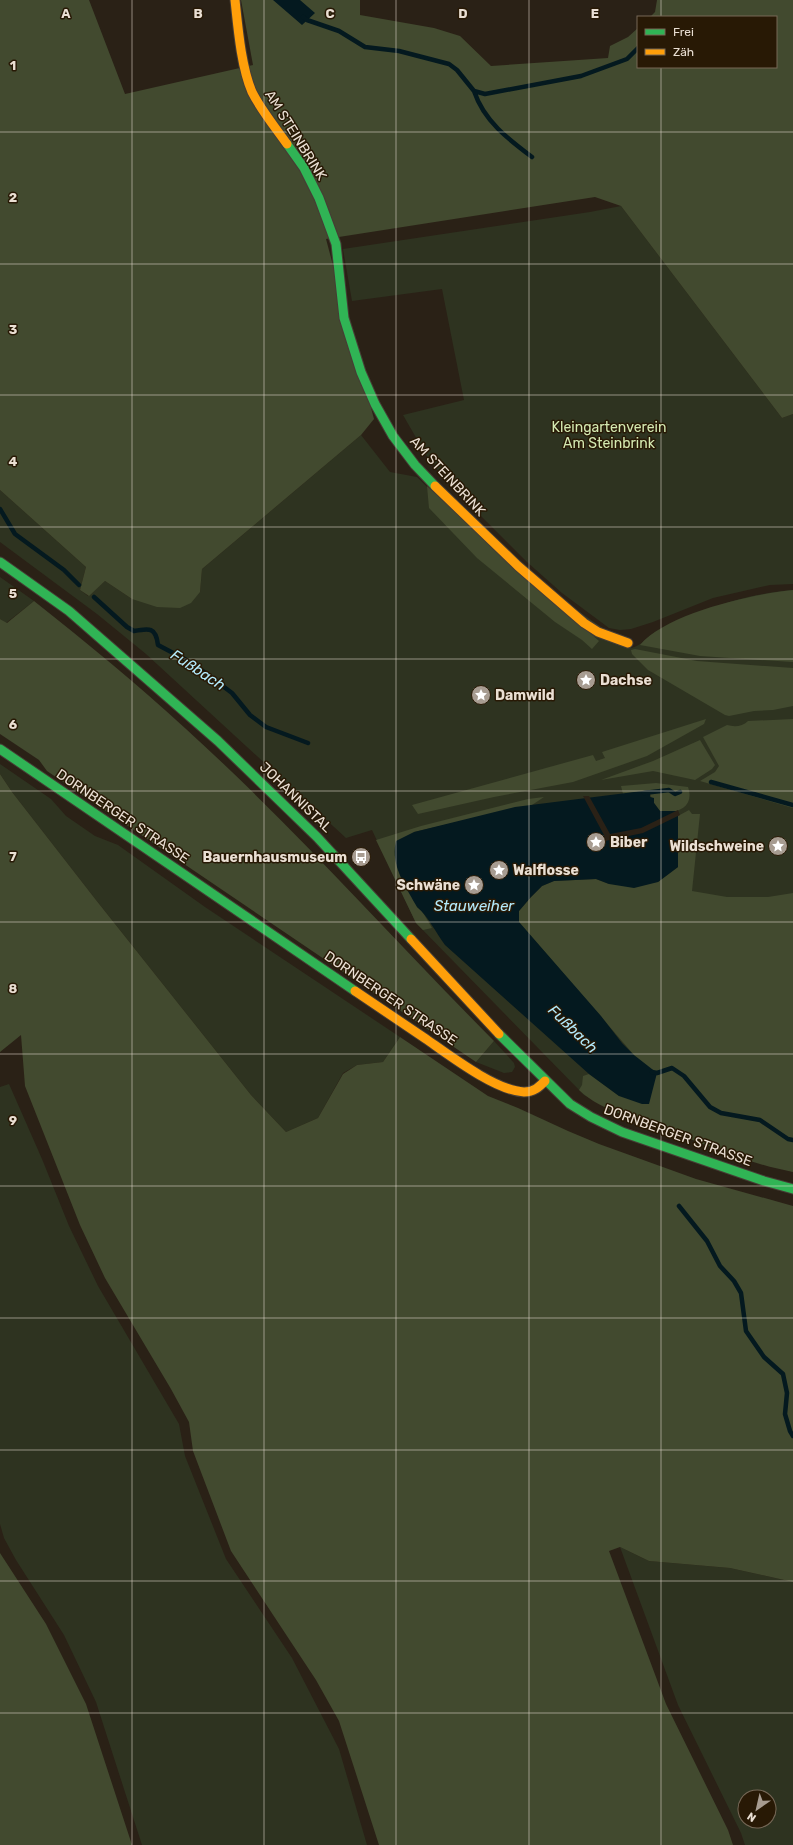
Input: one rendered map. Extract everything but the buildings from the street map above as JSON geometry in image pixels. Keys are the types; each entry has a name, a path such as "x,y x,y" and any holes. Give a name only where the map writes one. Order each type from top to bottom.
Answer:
{"street":[{"name":"AM STEINBRINK","path":"235,0 245,67 252,91 262,109 304,168 319,198 336,244 344,318 361,372 375,404 393,436 415,465 474,526 518,566 584,623 598,632 628,643"},
{"name":"JOHANNISTAL","path":"0,562 69,611 111,646 160,688 251,773 317,836 481,1015 545,1080"},
{"name":"DORNBERGER STRASSE","path":"0,749 458,1061 502,1086 517,1091 534,1090 545,1080 579,1110 617,1130 793,1190"}],"green space":[{"path":"0,0 89,0 125,94 253,65 241,0 360,0 360,15 434,28 460,36 491,66 608,58 610,46 628,37 637,29 637,68 777,68 777,16 651,16 655,12 657,0 793,0 793,414 782,418 621,206 595,197 326,239 374,419 361,435 202,569 200,592 191,603 180,608 157,607 132,599 105,581 89,596 80,590 86,567 0,490"},
{"name":"Kleingartenverein Am Steinbrink","path":"621,206 782,418 793,414 793,584 770,585 713,598 653,622 631,629 620,630 609,628 562,593 527,562 457,492 429,460 403,415 464,400 442,289 352,301 343,249"},
{"path":"361,435 390,472 417,477 489,548 631,648 639,645 657,631 706,610 757,595 793,590 793,1172 719,1150 608,1108 584,1095 416,923 372,830 346,838 146,654 97,614 0,542 0,490 86,567 80,590 88,596 105,581 132,599 200,592 202,569"},
{"path":"427,486 599,641 592,649 582,640 555,622 477,558 429,508"},
{"path":"0,577 34,601 6,623 0,619"},
{"path":"793,590 793,662 700,656 640,645 670,623 711,607 756,596"},
{"path":"34,601 168,712 226,766 304,843 494,1041 476,1062 47,771 39,760 0,734 0,619 7,623"},
{"path":"635,649 697,661 793,668 793,706 729,716 725,715 648,670 632,654 631,650"},
{"path":"706,719 704,724 647,756 573,782 494,797 418,814 412,805 593,755 596,761 605,758 602,752"},
{"path":"793,719 793,808 700,781 715,772 719,766 703,737 727,725 738,726 748,721"},
{"path":"700,740 715,765 712,769 695,780 653,771 601,780 653,761"},
{"path":"0,764 51,799 66,816 95,836 118,845 205,907 400,1037 383,1062 357,1065 343,1073 318,1118 286,1132 251,1095 12,792 0,774"},
{"path":"0,774 12,792 96,900 251,1095 286,1132 318,1118 343,1074 357,1065 383,1062 400,1037 488,1096 568,1131 599,1144 696,1179 793,1206 793,1582 730,1568 649,1561 620,1547 609,1551 666,1704 728,1830 733,1845 379,1845 339,1721 316,1680 231,1551 193,1451 189,1422 105,1278 80,1225 25,1086 21,1035 0,1052"},
{"path":"656,783 688,787 690,794 687,804 683,808 673,812 660,811 652,799 650,790 623,794 621,786"},
{"path":"544,797 532,805 414,832 417,907 422,911 432,928 423,930 416,923 376,840 421,826 528,799"},
{"path":"689,810 692,814 700,814 692,891 727,897 768,897 793,893 793,1172 777,1169 745,1159 621,1114 588,1098 579,1090 582,1085 583,1076 589,1074 619,1096 634,1055 519,922 519,911 542,886 554,881 596,879 609,884 658,882 678,867 678,816"},
{"path":"494,1041 514,1063 515,1067 512,1072 504,1073 476,1062"},
{"path":"9,1084 42,1159 69,1226 98,1286 179,1424 185,1456 226,1559 292,1658 339,1749 367,1845 142,1845 96,1702 64,1635 16,1560 4,1538 0,1524 0,1087"},
{"path":"620,1547 649,1561 730,1568 793,1582 793,1845 745,1845 739,1829 777,1829 777,1789 737,1789 737,1825 678,1705"},
{"path":"0,1553 46,1624 86,1704 132,1845 0,1845"}],"water":[{"path":"273,0 300,0 315,13 302,25"},
{"name":"Stauweiher","path":"650,790 650,797 654,798 654,803 660,811 676,811 678,816 678,867 658,882 634,888 609,884 596,879 554,881 542,886 519,911 519,922 601,1016 622,1043 634,1055 657,1073 649,1104 642,1104 619,1096 589,1074 445,945 417,907 404,884 397,867 395,850 396,841 414,832 515,807"}],"pier":[{"path":"583,796 589,796 610,834 641,828 678,810 680,815 643,833 605,841 604,835"}],"waterway":[{"path":"303,17 307,20 339,31 365,47 399,51 449,64 457,70 474,91 485,94 581,76 627,59 637,49"},
{"path":"474,91 478,102 490,120 506,136 532,157"},
{"name":"Fußbach","path":"0,509 15,534 64,570 79,585"},
{"name":"Fußbach","path":"94,597 127,627 134,631 144,629 151,630 156,635 158,645 192,663 232,693 250,715 266,727 308,743"},
{"path":"711,782 793,805"},
{"path":"644,793 669,790 675,794 680,792"},
{"name":"Fußbach","path":"652,1072 657,1073 672,1068 684,1076 710,1107 721,1113 760,1120 788,1139 793,1140"},
{"path":"679,1206 707,1241 720,1266 734,1281 741,1293 746,1331 764,1357 783,1374 787,1393 785,1414 793,1436"}],"traffic: fast":[{"path":"287,144 304,168 319,198 336,244 344,318 361,372 375,404 393,436 415,465 435,486"},
{"path":"0,562 69,611 218,741 317,837 411,939"},
{"path":"0,749 355,991"},
{"path":"499,1034 570,1104 591,1117 622,1132 764,1181 793,1189"}],"traffic: slow":[{"path":"235,0 240,47 248,82 252,92 268,118 287,144"},
{"path":"435,486 518,566 584,623 598,632 628,643"},
{"path":"411,939 499,1034"},
{"path":"355,991 460,1063 500,1086 528,1092 536,1089 545,1081"}],"place":[{"name":"Dachse","path":"586,680"},
{"name":"Damwild","path":"481,695"},
{"name":"Biber","path":"596,842"},
{"name":"Wildschweine","path":"778,846"},
{"name":"Bauernhausmuseum","path":"361,857"},
{"name":"Walflosse","path":"499,870"},
{"name":"Schwäne","path":"474,885"}]}
